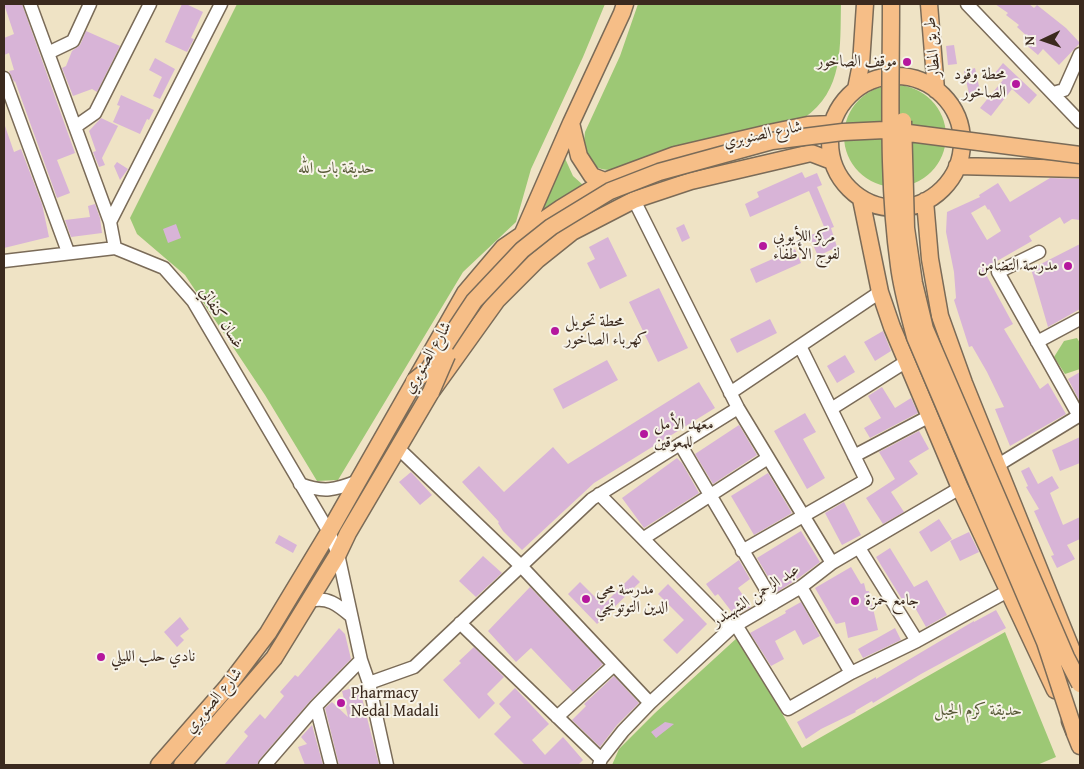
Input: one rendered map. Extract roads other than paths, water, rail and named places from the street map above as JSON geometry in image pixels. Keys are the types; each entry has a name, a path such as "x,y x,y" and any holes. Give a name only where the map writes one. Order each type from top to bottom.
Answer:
{"main road":[{"path":"524,233 625,4"},
{"path":"856,89 862,55 865,4"},
{"path":"891,4 894,227 899,269 906,304 915,337 1045,642 1078,740"},
{"path":"902,4 903,152 906,228 914,283 925,330 1066,657 1080,684"},
{"name":"طريق المطار","path":"929,4 936,90"},
{"path":"894,76 909,77 923,82 936,90 954,111 962,142 957,166 950,180 939,192 925,201 904,208 882,207 861,198 849,189 839,176 832,161 830,142 832,124 841,104 856,89 874,80 894,76"},
{"path":"571,123 579,156 592,176 605,181"},
{"name":"شارع الصنوبري","path":"158,765 227,686 268,633 329,532 465,293 504,247 605,181 675,156 769,133 832,124"},
{"path":"414,381 429,369 474,301 522,250 551,227 610,191 659,172 772,141 843,132 885,130 1080,155"},
{"path":"960,130 993,140 1080,149"},
{"path":"769,133 775,161"},
{"path":"431,392 449,350 497,284 527,256 558,233 614,198 663,179 778,148 843,139 920,142 1080,162"},
{"name":"شارع الصنوبري","path":"183,765 274,658 338,554 348,533 431,392 497,300 537,260 572,232 634,200 691,181 811,153 832,161"},
{"path":"957,166 1080,169"},
{"path":"861,198 880,292 892,327 960,488 1078,740"},
{"path":"925,201 930,259 940,316 964,383 1080,672"}],"street":[{"path":"30,4 110,222 115,248"},
{"path":"48,53 73,41 90,4"},
{"path":"75,127 95,113 150,4"},
{"path":"967,4 1080,122"},
{"path":"110,222 216,5"},
{"path":"1053,93 1064,90 1080,54"},
{"path":"4,78 68,252"},
{"path":"634,200 738,408 832,563"},
{"name":"غسان كنفاتي","path":"4,261 115,248 164,268 193,301 329,532 338,554 361,660 369,683 387,765"},
{"path":"998,465 1080,416 998,272 1039,252"},
{"path":"730,392 880,292"},
{"path":"1037,342 1080,319"},
{"path":"742,551 866,480 800,346"},
{"path":"831,409 907,361"},
{"path":"369,683 414,667 592,499 738,408"},
{"path":"854,456 930,416"},
{"path":"680,444 774,603"},
{"path":"399,449 521,566 650,704"},
{"path":"644,538 768,458"},
{"path":"300,484 315,490 327,490 358,481"},
{"name":"عبد الرحمن الشهبندر","path":"600,762 623,731 734,627 801,587 832,563 960,488"},
{"path":"600,494 734,627 788,709 851,673 918,641 1008,591"},
{"path":"859,548 918,641"},
{"path":"801,587 851,673"},
{"path":"310,601 320,598 338,604 351,616"},
{"path":"460,623 600,762"},
{"path":"265,765 316,706 361,660"},
{"path":"557,718 614,665"},
{"path":"316,706 331,765"}],"place":[{"name":"موقف الصاخور","path":"907,62"},
{"name":"محطة وقود الصاخور","path":"1016,84"},
{"name":"مركز اللأيوبي لفوج الأطفاء","path":"763,246"},
{"name":"مدرسة التضامن","path":"1068,266"},
{"name":"محطة تحويل كهرباء الصاخور","path":"555,331"},
{"name":"معهد الأمل للمعوقين","path":"644,434"},
{"name":"مدرسة محي الدين التوتونجي","path":"586,599"},
{"name":"جامع حمزة","path":"855,601"},
{"name":"نادي حلب الليلي","path":"101,657"},
{"name":"Pharmacy Nedal Madali","path":"341,703"}],"park label":[{"name":"حديقة باب الله","path":"336,169"},
{"name":"حديقة كرم الجبل","path":"978,711"}]}
